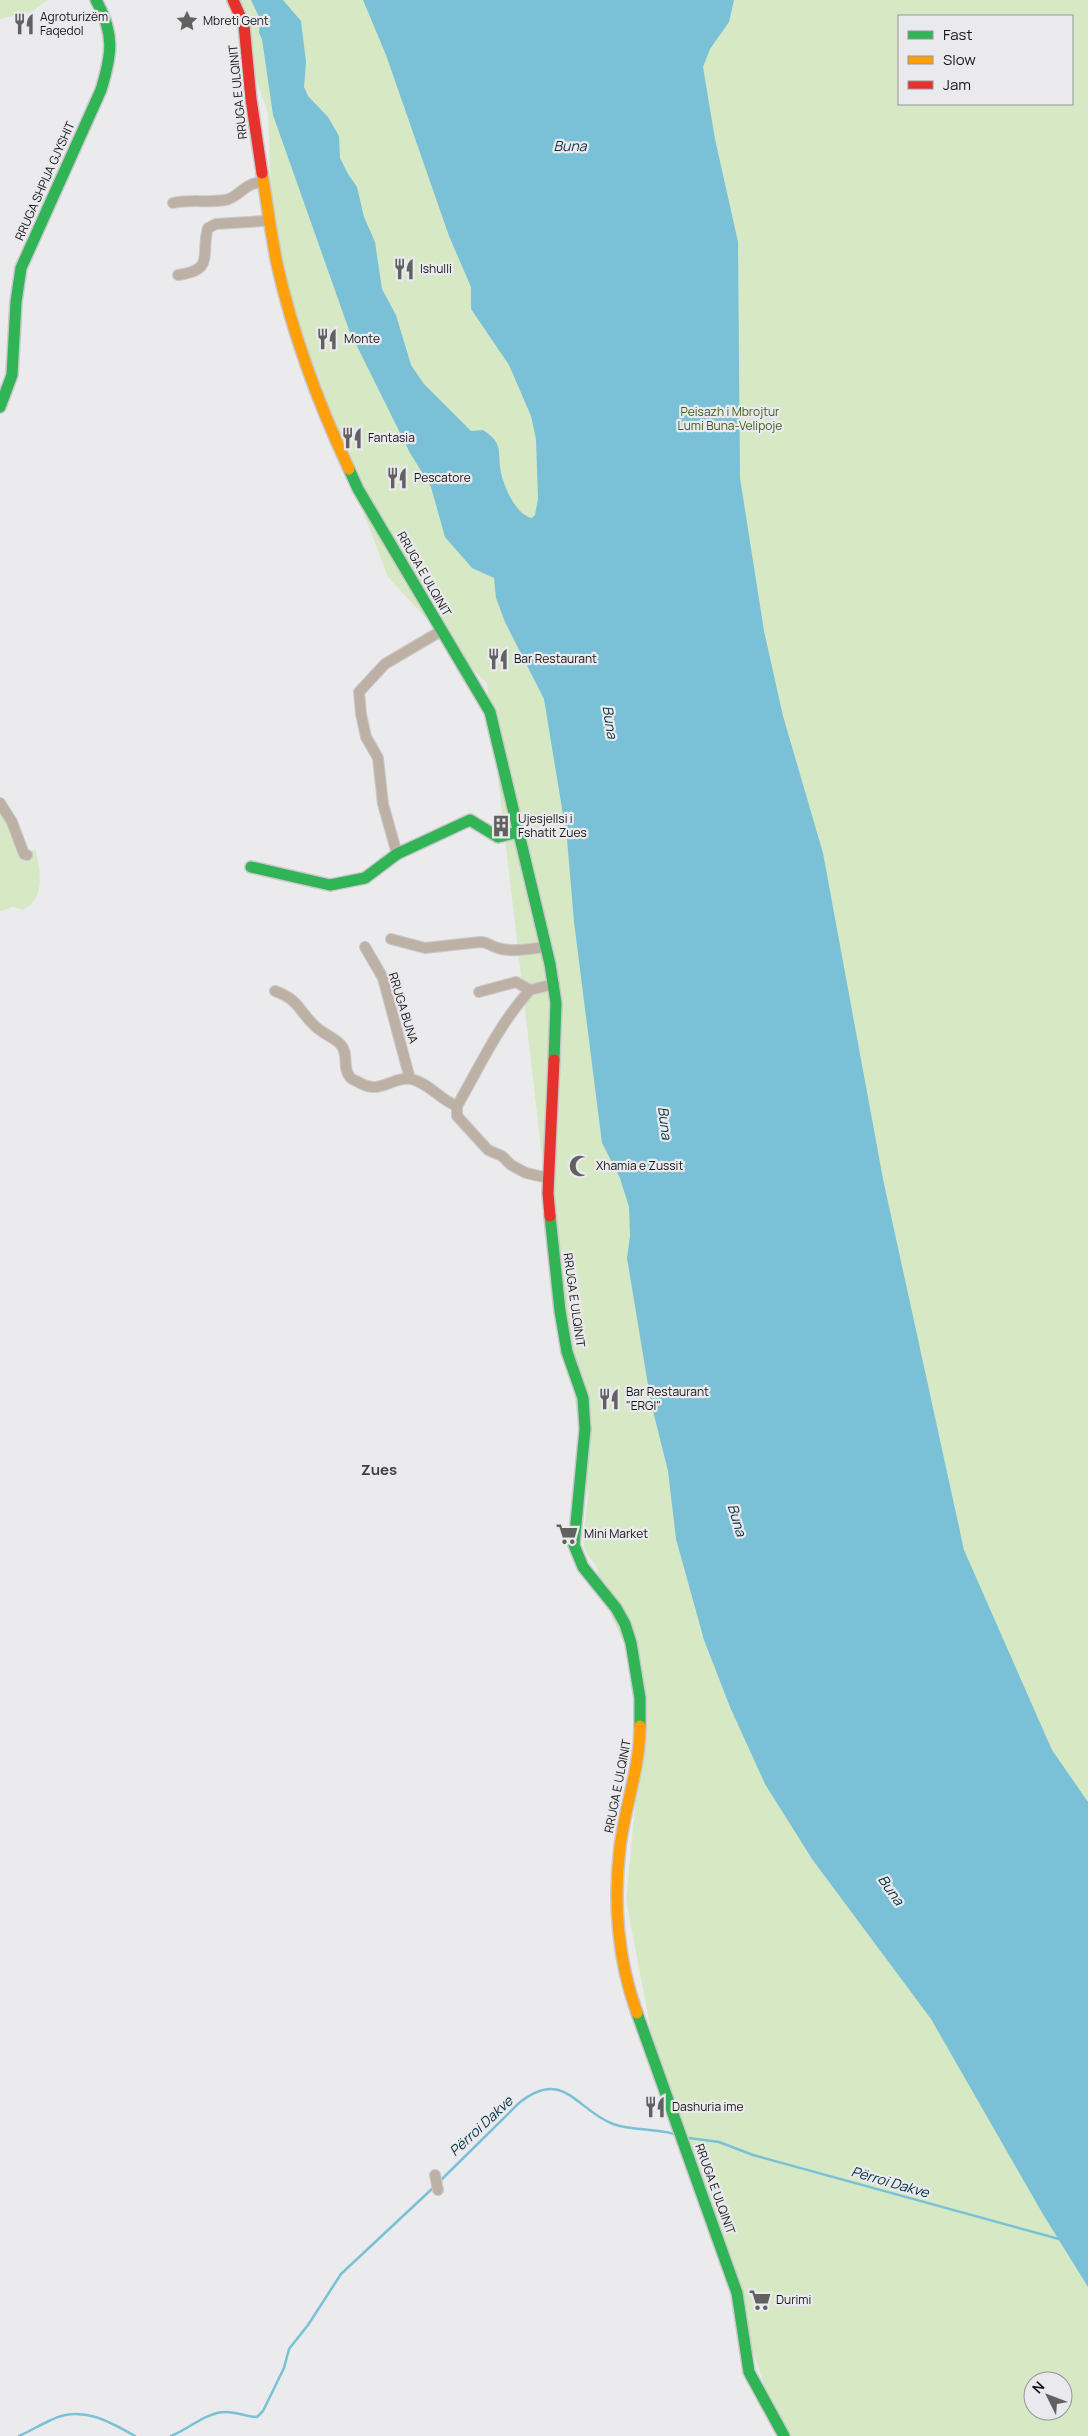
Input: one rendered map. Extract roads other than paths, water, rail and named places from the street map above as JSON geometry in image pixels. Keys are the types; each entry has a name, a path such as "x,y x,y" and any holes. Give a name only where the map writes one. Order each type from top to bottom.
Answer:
{"main road":[{"name":"RRUGA SHPIJA GJYSHIT","path":"0,406 8,391 16,347 16,296 21,268 101,90 110,61 112,47 107,20 96,0"},
{"name":"RRUGA E ULQINIT","path":"233,0 244,25 251,99 263,182 277,263 293,326 326,420 363,496 490,712 546,947 556,1003 548,1178 560,1311 567,1352 583,1398 585,1429 574,1545 583,1566 616,1608 625,1624 632,1643 640,1698 640,1749 620,1848 618,1913 621,1957 629,1990 737,2293 748,2372 784,2436"},
{"path":"251,867 330,884 341,884 365,878 397,854 470,820 498,837 518,832"}],"street":[{"path":"173,203 225,200 246,186 263,182"},
{"path":"178,274 193,273 202,267 206,258 205,236 208,228 216,224 263,221 269,217"},
{"path":"397,854 383,804 378,758 366,737 359,692 385,664 441,631"},
{"path":"0,803 8,812 24,854 27,854"},
{"path":"391,939 426,948 480,942 488,942 497,948 506,949 546,947"},
{"name":"RRUGA BUNA","path":"365,947 383,978 410,1079"},
{"path":"479,992 516,982 530,990"},
{"path":"548,1178 526,1173 511,1165 502,1156 488,1150 457,1116 457,1106 495,1036 515,1006 530,990 554,984"},
{"path":"274,990 289,996 315,1026 341,1044 345,1053 346,1069 350,1078 363,1085 377,1088 410,1079 427,1086 448,1103 457,1106"},
{"path":"435,2176 438,2190"}],"water":[{"name":"Buna","path":"251,0 283,0 301,21 306,62 304,87 308,96 328,117 339,136 340,158 357,187 364,217 375,242 382,289 396,315 411,365 424,384 471,431 483,430 494,440 498,447 501,474 510,497 520,511 532,518 535,515 538,499 536,439 531,416 509,365 471,309 471,287 449,236 386,55 363,0 734,0 729,22 710,49 703,67 715,139 738,242 740,478 764,631 783,716 823,853 883,1179 964,1550 1052,1750 1088,1802 1088,2287 1044,2216 931,2019 812,1859 765,1784 730,1707 704,1640 676,1539 668,1471 651,1403 627,1258 630,1236 629,1207 620,1178 602,1143 574,922 567,839 544,699 505,622 496,598 494,578 472,568 445,537 431,487 410,453 349,330 273,115 262,39 259,33 260,19"}],"waterway":[{"name":"Përroi Dakve","path":"440,2181 519,2103 534,2093 547,2089 559,2090 569,2095 600,2118 613,2124 628,2128 674,2134"},
{"name":"Përroi Dakve","path":"689,2138 719,2142 753,2155 1059,2239"},
{"name":"Përroi Dakve","path":"171,2436 205,2418 219,2413 230,2412 257,2417 263,2411 284,2368 289,2349 308,2325 341,2274 434,2187"},
{"name":"Përroi Dakve","path":"19,2436 51,2420 73,2414 105,2420 135,2436"}],"place":[{"name":"Mbreti Gent","path":"187,21"},
{"name":"Agroturizëm Faqedol","path":"24,24"},
{"name":"Ishulli","path":"404,269"},
{"name":"Monte","path":"327,339"},
{"name":"Fantasia","path":"352,438"},
{"name":"Pescatore","path":"397,478"},
{"name":"Bar Restaurant","path":"498,659"},
{"name":"Ujesjellsi i Fshatit Zues","path":"501,826"},
{"name":"Xhamia e Zussit","path":"580,1166"},
{"name":"Bar Restaurant \"ERGI\"","path":"609,1399"},
{"name":"Mini Market","path":"567,1534"},
{"name":"Dashuria ime","path":"655,2107"},
{"name":"Durimi","path":"760,2300"}],"district":[{"name":"Zues","path":"379,1470"}],"park label":[{"name":"Peisazh i Mbrojtur Lumi Buna-Velipoje","path":"730,419"}]}
